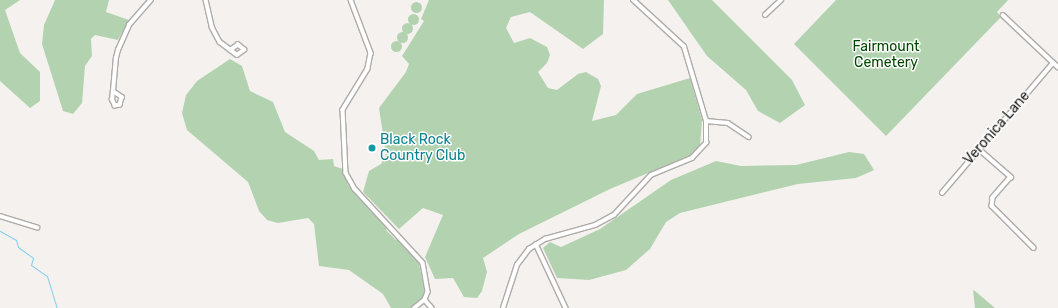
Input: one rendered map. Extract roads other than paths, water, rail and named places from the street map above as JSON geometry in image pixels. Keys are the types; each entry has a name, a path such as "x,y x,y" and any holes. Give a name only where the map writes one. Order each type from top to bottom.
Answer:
{"street":[{"path":"113,91 122,38 131,21 151,0"},
{"path":"206,0 214,32 231,50"},
{"path":"351,0 371,53 368,69 343,110 347,178 420,257 426,275 425,300 432,308"},
{"path":"503,308 517,265 536,244 614,215 651,175 697,155 706,143 706,121 684,46 633,0"},
{"path":"765,15 780,0"},
{"path":"1003,15 1058,67"},
{"name":"Veronica Lane","path":"942,193 1053,63"},
{"path":"706,121 728,123 748,137"},
{"path":"979,149 1011,177 993,198 992,206 1034,248"},
{"path":"0,216 37,226"},
{"path":"536,244 566,308"},
{"path":"415,308 425,300"}],"waterway":[{"path":"0,231 16,240 18,247 33,258 31,265 47,276 57,308"}],"place":[{"name":"Black Rock Country Club","path":"372,148"}],"park label":[{"name":"Fairmount Cemetery","path":"886,56"}]}
